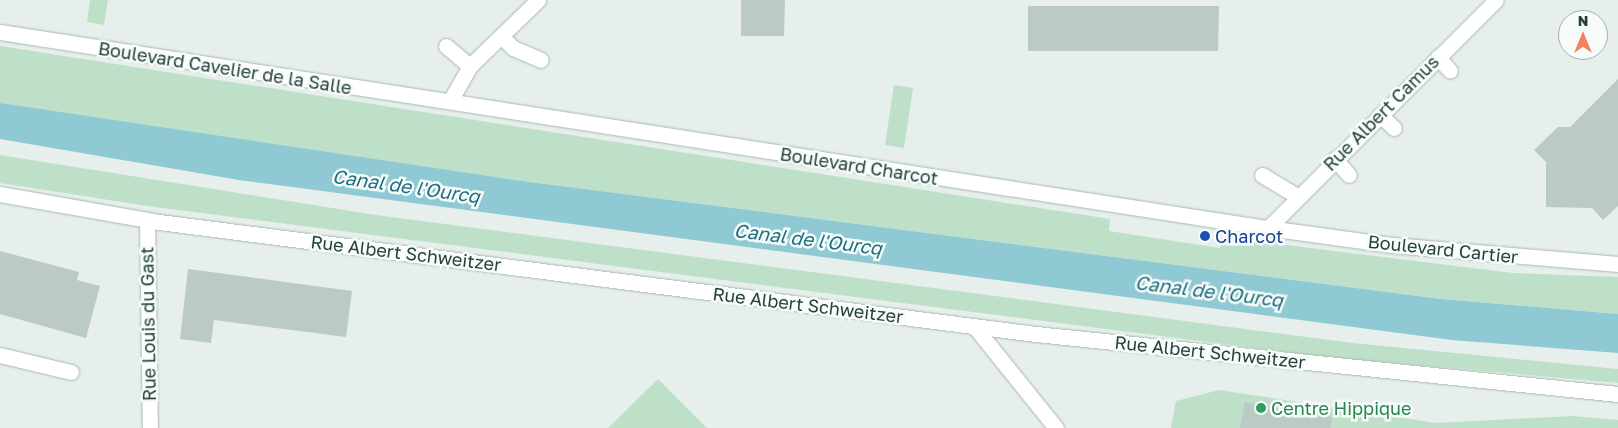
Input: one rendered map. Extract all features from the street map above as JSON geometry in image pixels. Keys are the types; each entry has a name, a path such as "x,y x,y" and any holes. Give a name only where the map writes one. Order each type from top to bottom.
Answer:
{"street":[{"path":"450,101 470,66 538,0"},
{"name":"Rue Albert Camus","path":"1268,228 1297,196 1496,0"},
{"name":"Boulevard Cavelier de la Salle","path":"0,32 450,101"},
{"path":"501,36 513,48 541,60"},
{"path":"446,46 470,66"},
{"path":"1438,58 1450,71"},
{"name":"Boulevard Charcot","path":"450,101 1268,228"},
{"path":"1380,114 1394,128"},
{"path":"1335,159 1349,175"},
{"path":"1262,175 1297,196"},
{"name":"Rue Albert Schweitzer","path":"0,194 147,220 974,326 1618,394"},
{"name":"Rue Louis du Gast","path":"147,220 150,428"},
{"name":"Boulevard Cartier","path":"1268,228 1392,245 1618,264"},
{"path":"974,326 1056,428"},
{"path":"0,354 71,372"}],"green space":[{"path":"90,0 108,0 104,25 87,22"},
{"path":"0,46 1110,219 1109,231 1220,248 1221,237 1513,273 1618,277 1618,314 1441,299 522,181 97,121 0,103"},
{"path":"894,85 913,88 904,148 885,145"},
{"path":"0,155 376,215 1353,343 1618,369 1618,383 1324,357 147,206 0,183"},
{"path":"658,379 707,428 608,428"},
{"name":"Centre Hippique","path":"1219,390 1436,423 1572,416 1618,420 1618,428 1171,428 1176,401"}],"water":[{"name":"Canal de l'Ourcq","path":"0,103 522,181 1441,299 1618,314 1618,353 1452,340 239,180 0,139"}],"building":[{"path":"741,0 785,0 784,36 741,36"},
{"path":"1028,6 1219,6 1218,51 1028,51"},
{"path":"1618,79 1618,206 1603,220 1592,208 1546,207 1546,162 1534,150 1558,127 1570,127"},
{"path":"0,251 79,272 77,280 100,286 86,338 0,314"},
{"path":"188,269 352,291 346,337 214,320 211,343 180,339"},
{"path":"1245,402 1332,417 1331,428 1240,428"}],"place":[{"name":"Charcot","path":"1205,236"},
{"name":"Centre Hippique","path":"1261,408"}]}
